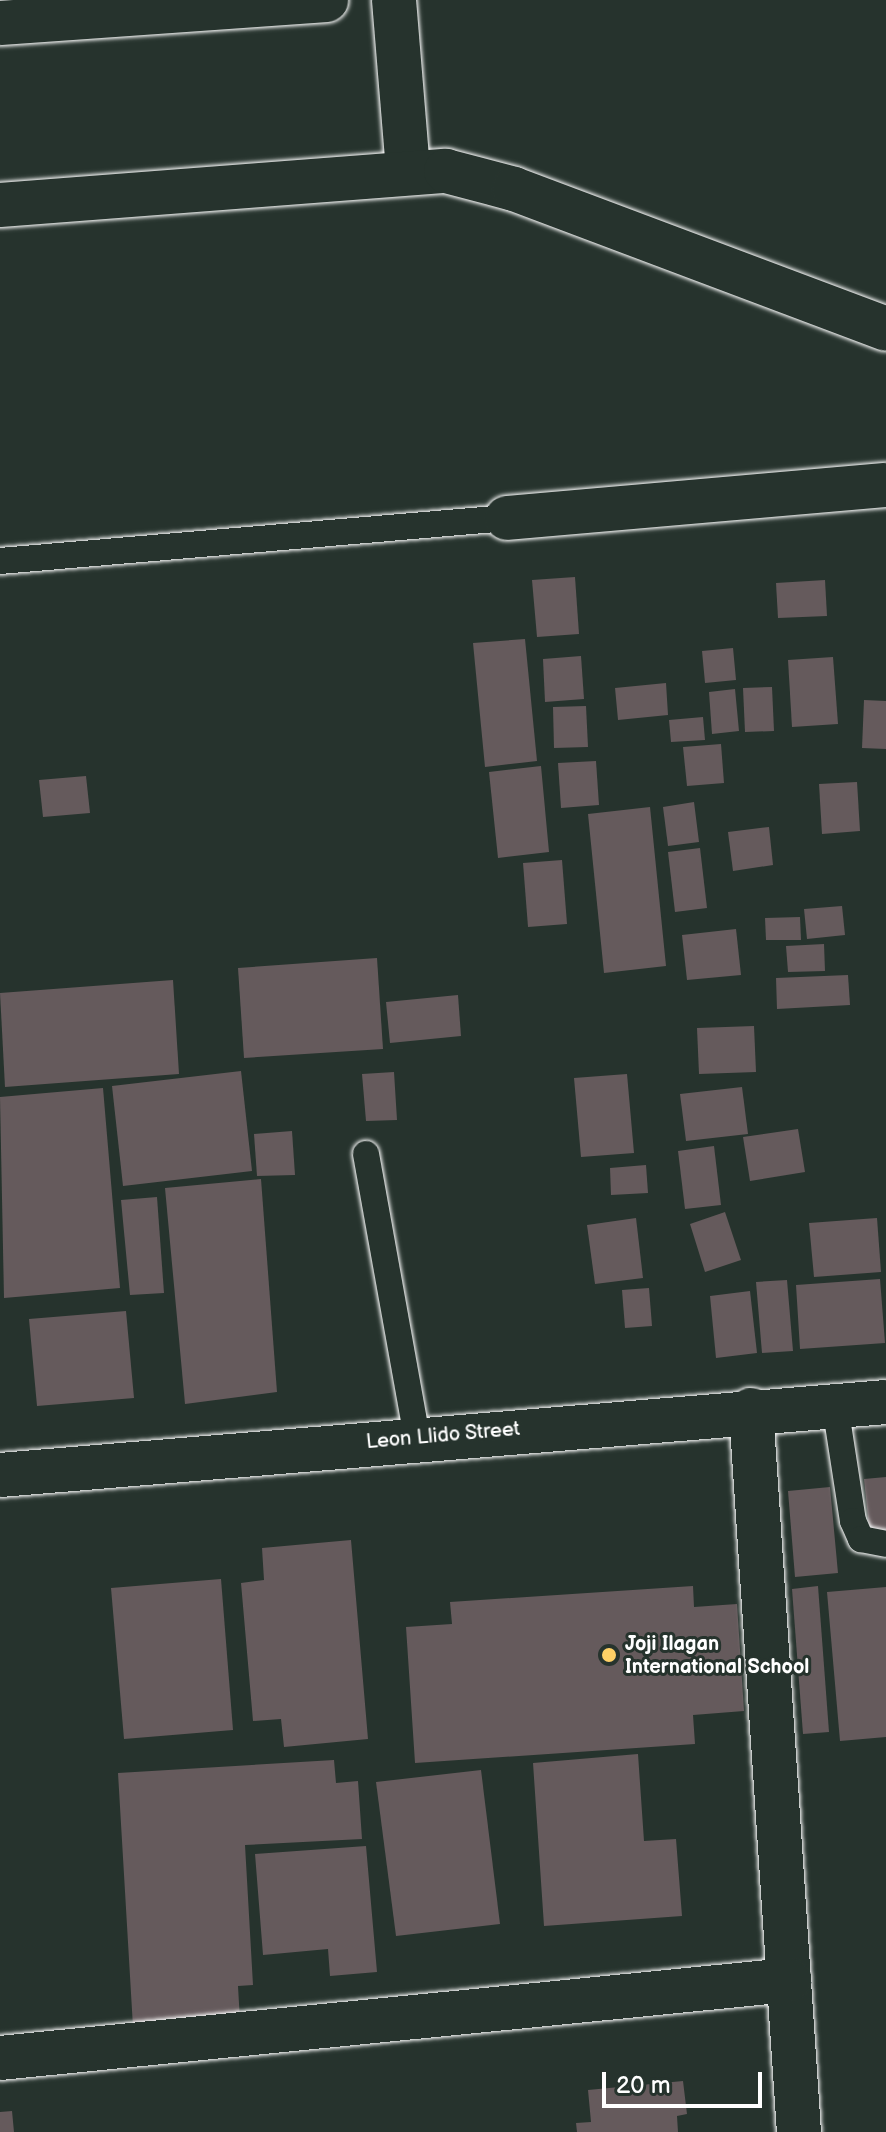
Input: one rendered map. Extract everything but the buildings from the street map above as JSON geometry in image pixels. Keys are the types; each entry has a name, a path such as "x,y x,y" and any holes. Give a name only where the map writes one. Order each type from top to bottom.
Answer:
{"street":[{"path":"0,23 326,0"},
{"path":"394,0 408,171"},
{"path":"0,205 408,171 446,171 514,189 886,329"},
{"path":"507,518 886,485"},
{"name":"Leon Llido Street","path":"0,1475 751,1410 886,1402"},
{"path":"751,1410 799,2132"},
{"path":"0,2058 789,1980"}],"lane":[{"path":"0,561 507,518"},
{"path":"366,1154 417,1438"},
{"path":"835,1405 853,1521 861,1539 886,1544"}],"place":[{"name":"Joji Ilagan International School","path":"609,1655"}]}
